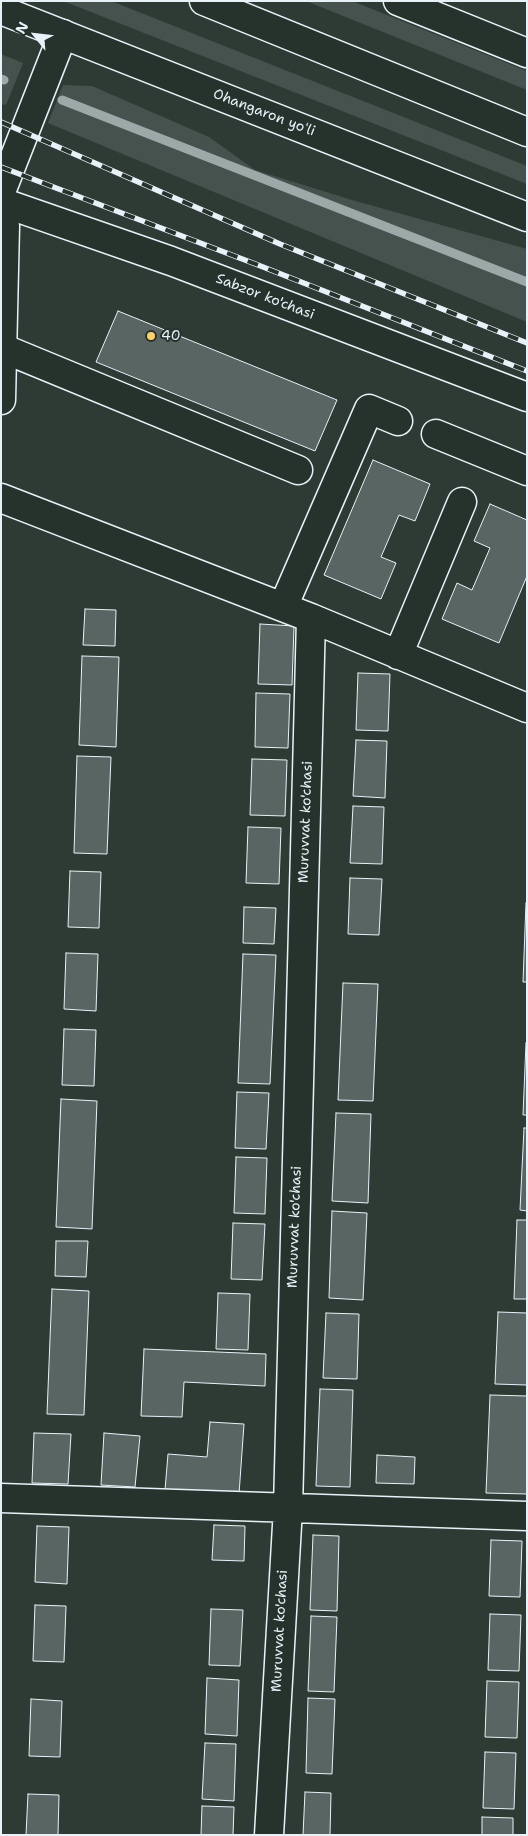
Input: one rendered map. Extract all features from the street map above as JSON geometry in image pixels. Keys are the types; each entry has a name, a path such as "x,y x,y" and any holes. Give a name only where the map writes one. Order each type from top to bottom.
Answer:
{"main road":[{"path":"204,1 527,132"},
{"path":"398,1 527,53"},
{"name":"Ohangaron yoʻli","path":"1,10 527,217"},
{"path":"1,192 63,34"},
{"name":"Sabzor ko'chasi","path":"1,202 171,261 527,397"},
{"path":"1,212 5,226 1,400"},
{"path":"2,348 298,470"},
{"path":"282,607 370,409 398,421"},
{"path":"436,434 527,471"},
{"path":"1,498 311,618 527,708"},
{"path":"398,655 462,502"},
{"name":"Muruvvat ko'chasi","path":"269,1835 288,1508 311,618"},
{"path":"1,1498 527,1516"}],"shaded area":[{"path":"63,1 111,1 527,166 527,184"},
{"path":"306,1 352,1 527,71 527,90"},
{"path":"1,54 23,63 6,105 1,104"},
{"path":"63,85 92,86 209,137 255,170 352,200 527,249 527,322 48,123"}],"building":[{"path":"118,311 337,400 315,451 96,362"},
{"path":"373,460 430,484 415,521 399,515 381,557 396,563 381,599 324,575"},
{"path":"490,504 527,520 527,576 499,643 442,619 457,583 472,590 490,548 474,541"},
{"path":"85,609 116,610 115,646 83,645"},
{"path":"260,624 294,626 292,685 258,684"},
{"path":"82,656 119,657 116,747 79,745"},
{"path":"358,673 390,674 388,731 356,730"},
{"path":"256,693 290,694 288,748 255,747"},
{"path":"356,740 387,741 385,798 353,796"},
{"path":"77,756 111,757 107,854 74,853"},
{"path":"252,759 287,760 285,816 250,815"},
{"path":"353,806 384,807 382,864 350,863"},
{"path":"248,827 281,828 279,884 246,883"},
{"path":"70,871 101,872 99,928 68,927"},
{"path":"350,878 382,879 379,935 348,934"},
{"path":"526,903 527,982 523,982"},
{"path":"244,907 276,908 274,944 243,943"},
{"path":"66,953 98,954 96,1011 64,1009"},
{"path":"243,954 276,955 270,1084 238,1083"},
{"path":"343,983 378,984 373,1101 338,1100"},
{"path":"64,1029 96,1030 94,1086 62,1085"},
{"path":"526,1043 527,1115 523,1115"},
{"path":"237,1092 269,1093 266,1149 235,1148"},
{"path":"61,1099 97,1101 92,1229 56,1227"},
{"path":"336,1113 371,1114 368,1203 332,1201"},
{"path":"524,1128 527,1128 527,1211 520,1210"},
{"path":"236,1157 267,1158 265,1214 234,1213"},
{"path":"332,1211 367,1213 363,1300 329,1298"},
{"path":"517,1220 527,1220 527,1299 514,1299"},
{"path":"233,1223 265,1224 262,1280 231,1279"},
{"path":"56,1241 88,1241 86,1277 55,1276"},
{"path":"52,1289 89,1291 84,1415 47,1414"},
{"path":"218,1293 250,1294 248,1350 216,1349"},
{"path":"498,1312 527,1313 527,1385 495,1384"},
{"path":"326,1313 359,1314 357,1379 323,1378"},
{"path":"144,1349 266,1354 265,1386 184,1382 182,1417 141,1416"},
{"path":"320,1389 353,1390 350,1487 316,1486"},
{"path":"490,1395 527,1396 527,1494 486,1493"},
{"path":"210,1422 244,1424 239,1494 165,1490 168,1454 207,1457"},
{"path":"34,1433 71,1434 68,1484 32,1483"},
{"path":"104,1433 140,1436 135,1487 101,1485"},
{"path":"377,1455 415,1457 414,1484 376,1483"},
{"path":"214,1525 245,1526 244,1561 212,1560"},
{"path":"37,1526 69,1527 67,1584 35,1582"},
{"path":"313,1535 339,1536 337,1611 310,1610"},
{"path":"491,1540 522,1541 520,1597 489,1596"},
{"path":"35,1605 66,1606 64,1662 33,1661"},
{"path":"211,1609 243,1610 240,1666 209,1665"},
{"path":"490,1614 521,1615 519,1671 488,1670"},
{"path":"311,1616 337,1617 334,1692 308,1691"},
{"path":"207,1678 239,1680 237,1736 205,1734"},
{"path":"487,1681 519,1682 517,1738 485,1737"},
{"path":"308,1698 335,1699 332,1774 306,1773"},
{"path":"31,1699 62,1701 60,1757 29,1756"},
{"path":"205,1743 236,1744 234,1801 202,1799"},
{"path":"485,1752 516,1753 514,1809 483,1808"},
{"path":"305,1792 331,1793 330,1835 303,1835"},
{"path":"28,1794 59,1795 58,1835 26,1835"},
{"path":"202,1806 234,1807 233,1835 201,1835"},
{"path":"482,1817 513,1818 513,1835 482,1835"}],"waterway":[{"path":"62,100 527,282"}],"railway":[{"path":"1,122 280,244 527,343"},
{"path":"1,167 258,265 527,371"}],"place":[{"name":"40","path":"151,336"}]}
